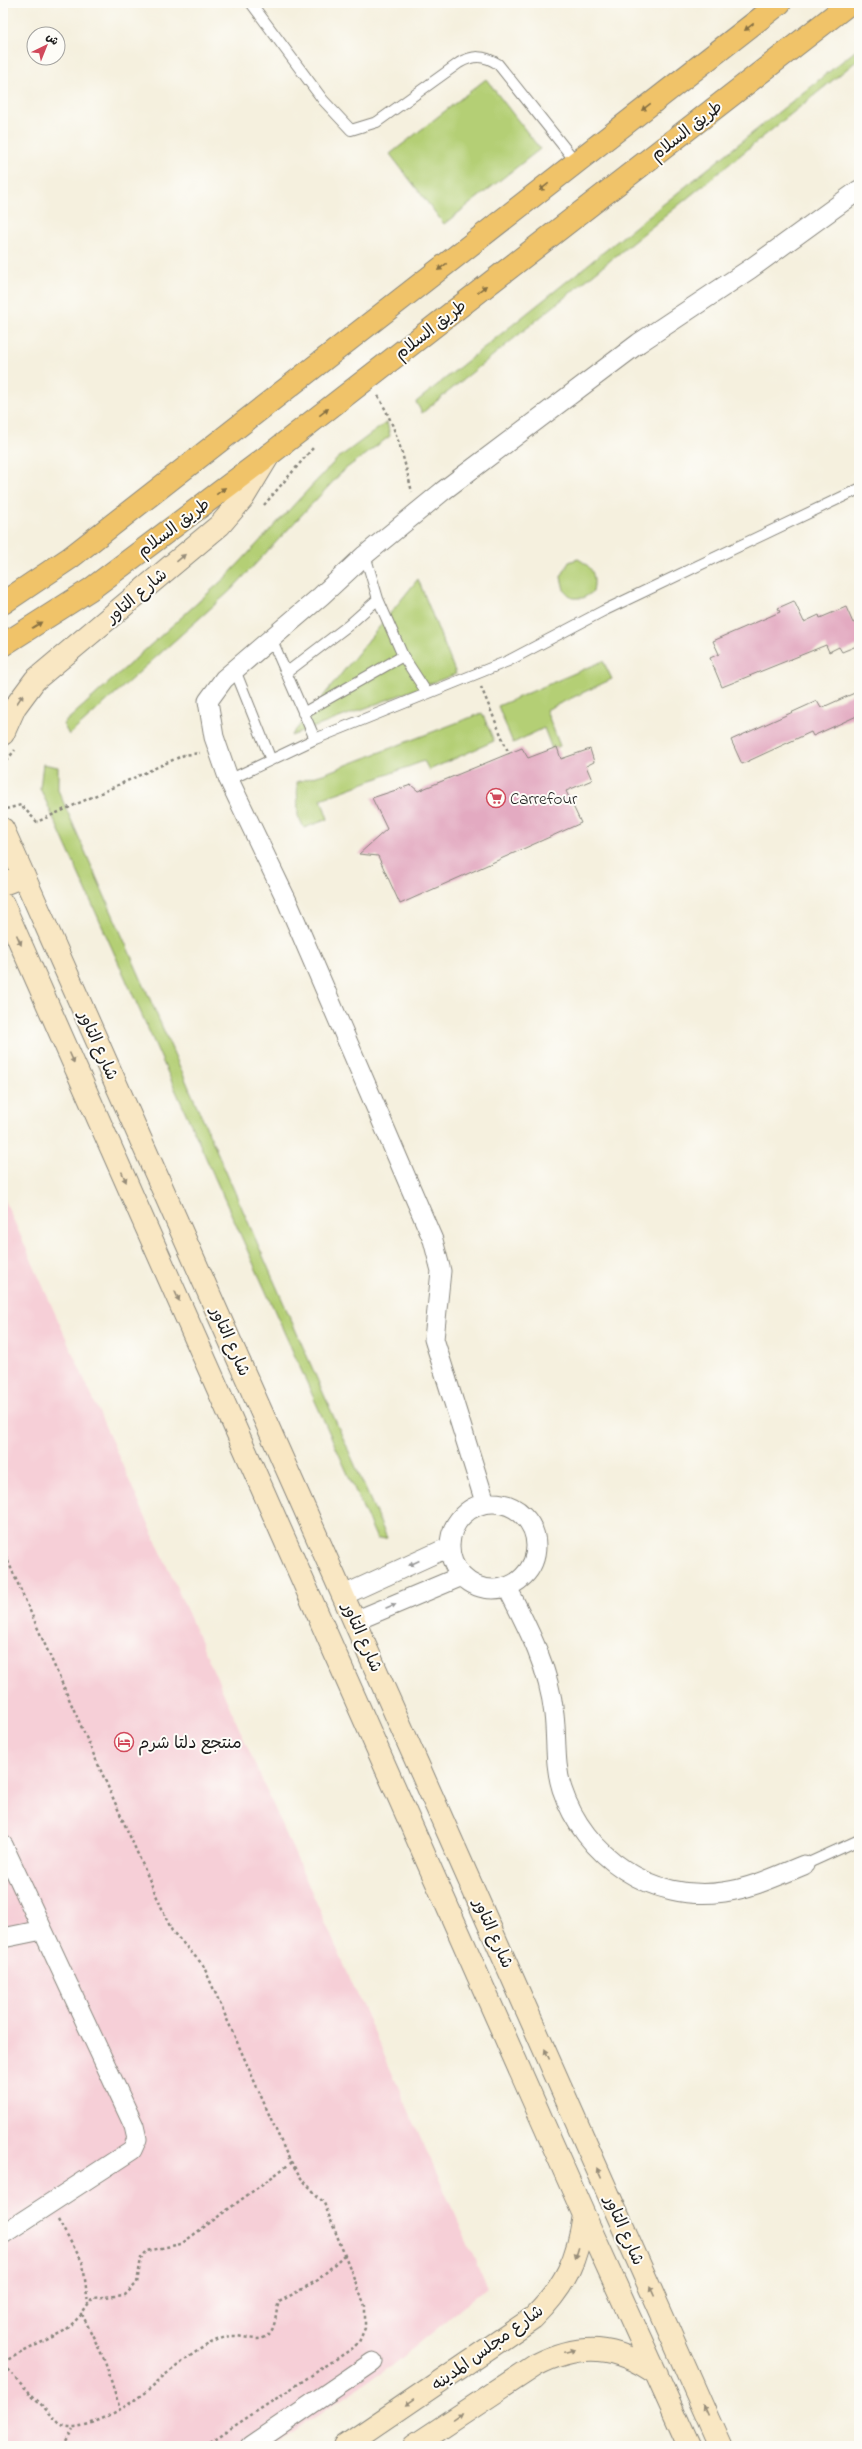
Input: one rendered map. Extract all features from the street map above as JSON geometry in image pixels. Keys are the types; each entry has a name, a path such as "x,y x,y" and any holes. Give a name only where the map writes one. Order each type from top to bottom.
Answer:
{"main road":[{"path":"3,603 70,558 780,3"},
{"name":"طريق السلام","path":"3,645 91,589 850,7"},
{"name":"شارع التاور","path":"10,740 15,707 35,680 220,525 243,498 269,454"},
{"name":"شارع التاور","path":"3,829 344,1595 720,2446"},
{"path":"3,884 24,876"},
{"name":"شارع التاور","path":"3,904 584,2215 689,2446"},
{"path":"433,1874 462,1863"},
{"name":"شارع مجلس المدينه","path":"345,2446 533,2318 550,2301 574,2261 581,2238 584,2215"},
{"path":"414,2446 536,2365 555,2355 598,2349 619,2353 639,2361 657,2374"}],"street":[{"path":"485,1502 434,1339 441,1271 433,1240 287,901 229,780 210,722 208,701 224,678 235,670 365,555 443,491 583,384 676,318 750,269 859,190"},
{"path":"485,1502 500,1502 513,1507 525,1516 533,1528 537,1542 536,1557 530,1570 520,1580 507,1587 483,1588 462,1576 455,1567 449,1547 450,1535 462,1515 471,1507 485,1502"},
{"path":"344,1595 449,1547"},
{"path":"355,1621 462,1576"},
{"path":"507,1587 529,1630 544,1667 554,1714 555,1754 562,1788 576,1821 600,1851 630,1874 647,1882 666,1889 691,1893 723,1892 740,1889 804,1865"},
{"path":"3,1845 134,2126 137,2139 132,2150 3,2234"},
{"path":"3,1938 42,1930"},
{"path":"250,2446 373,2362"}],"lane":[{"path":"251,3 323,100 351,130 377,122 459,63 468,58 479,56 489,58 498,64 576,162"},
{"path":"229,780 314,739 508,661 603,611 859,488"},
{"path":"365,555 378,599 403,656 427,693"},
{"path":"286,673 349,625 378,599"},
{"path":"271,638 314,739"},
{"path":"303,713 403,656"},
{"path":"235,670 271,760"},
{"path":"804,1865 859,1840"}],"path":[{"path":"375,390 387,410 409,477"},
{"path":"261,509 318,442"},
{"path":"476,675 509,754"},
{"path":"3,766 10,740"},
{"path":"3,809 22,805 37,822 184,755 218,750"},
{"path":"3,1550 172,1931 198,1957 203,1965 258,2093 272,2119 291,2163 301,2178 324,2203 366,2313 366,2328 359,2342 204,2446"},
{"path":"291,2163 181,2244 147,2251 141,2258 137,2283 125,2294 116,2297 98,2296 93,2298 82,2314 55,2338 3,2363 63,2427 73,2429 120,2409 211,2343 231,2336 256,2339 267,2336 273,2327 279,2302 318,2280 344,2255"},
{"path":"49,2204 83,2263 88,2306"},
{"path":"82,2314 104,2361 120,2409"},
{"path":"63,2446 73,2429"}],"shaded area":[{"name":"منتجع دلتا شرم","path":"3,1196 487,2287 392,2366 270,2446 3,2446"}],"green space":[{"path":"855,51 859,51 859,59 422,413 416,402"},
{"path":"486,79 540,149 444,224 390,154"},
{"path":"387,422 390,436 344,470 230,591 69,735 63,724 226,577 337,459"},
{"path":"578,559 590,568 594,576 593,592 583,598 572,598 564,590 561,577 569,562"},
{"path":"418,579 456,674 291,736"},
{"path":"603,661 612,679 546,710 560,746 552,749 544,728 513,743 498,706"},
{"path":"482,713 494,741 429,770 424,761 321,799 328,819 304,828 298,816 297,782 323,774"},
{"path":"43,764 58,767 58,790 387,1538 377,1539 40,788"}],"building":[{"path":"794,601 804,622 819,615 820,618 846,607 853,623 859,620 859,645 842,652 839,647 829,652 826,645 722,687 710,658 719,654 713,641 780,612 778,608"},
{"path":"859,691 859,715 813,736 811,732 742,764 731,740 817,701 821,708"},
{"path":"557,747 561,759 590,749 594,762 586,766 592,780 566,791 581,823 400,904 378,856 359,854 387,829 372,798 411,785 418,791 522,748 528,758"}],"place":[{"name":"Carrefour","path":"496,798"},
{"name":"منتجع دلتا شرم","path":"124,1742"}]}
